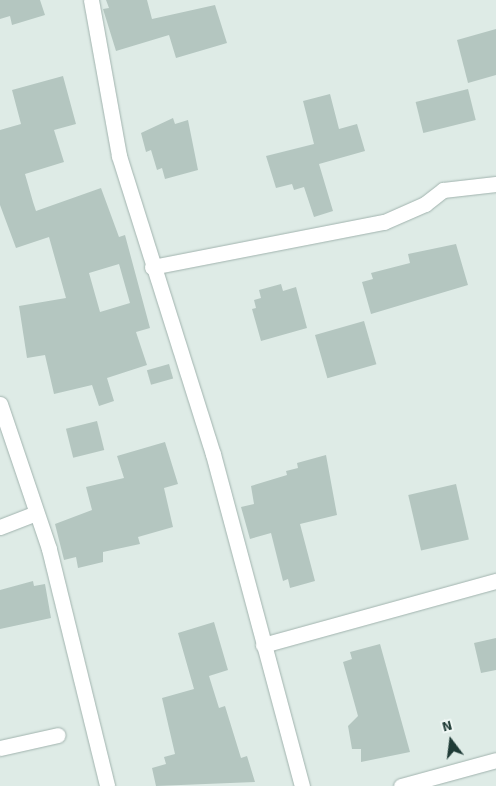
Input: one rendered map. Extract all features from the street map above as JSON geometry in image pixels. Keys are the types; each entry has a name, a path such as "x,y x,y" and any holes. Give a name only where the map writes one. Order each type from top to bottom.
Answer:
{"street":[{"path":"92,0 119,156 152,267 192,379 302,786"},
{"path":"152,267 384,222 425,204 443,190 496,184"},
{"path":"0,404 34,514 49,549 107,786"},
{"path":"0,527 34,514"},
{"path":"263,645 496,581"},
{"path":"0,748 58,735"},
{"path":"401,786 496,760"}],"building":[{"path":"0,0 40,0 45,15 12,25 10,16 0,19"},
{"path":"106,0 147,0 152,19 215,5 227,43 176,58 169,35 116,51 103,9 109,8"},
{"path":"496,29 496,75 468,83 457,40"},
{"path":"63,76 76,124 54,130 64,162 25,174 36,211 101,188 119,237 125,235 150,328 136,332 147,365 107,378 114,401 99,406 92,385 54,394 45,355 27,358 19,306 66,298 49,237 16,248 0,205 0,130 21,124 12,90","holes":["119,264 130,303 100,312 89,273"]},
{"path":"468,89 476,120 423,133 416,102"},
{"path":"330,94 339,129 357,124 365,151 319,164 333,211 314,217 304,187 294,190 292,184 276,188 266,156 314,144 303,101"},
{"path":"173,118 175,124 188,120 198,170 165,179 162,168 157,170 151,150 146,152 141,133"},
{"path":"456,244 468,285 371,314 362,282 373,279 371,273 410,263 408,254"},
{"path":"281,284 283,291 296,287 307,328 261,341 252,309 256,308 254,300 261,298 259,290"},
{"path":"364,321 376,364 327,378 315,335"},
{"path":"169,364 173,378 151,385 147,370"},
{"path":"97,421 104,450 73,458 66,429"},
{"path":"165,442 178,484 164,488 173,527 138,537 140,544 103,552 103,562 78,568 76,557 64,560 55,524 92,510 86,487 124,478 117,456"},
{"path":"326,455 337,515 300,524 315,581 290,588 288,579 283,581 271,533 250,539 241,507 254,504 251,486 287,475 286,471 298,468 297,463"},
{"path":"456,484 469,540 421,551 408,495"},
{"path":"33,581 34,586 45,584 51,618 0,629 0,590"},
{"path":"214,622 228,670 209,676 219,708 225,706 241,758 247,756 255,782 156,786 152,768 166,764 164,757 175,754 162,698 194,689 178,633"},
{"path":"496,638 496,670 481,673 474,643"},
{"path":"380,644 410,752 361,762 361,749 352,749 348,726 358,716 343,662 352,659 350,652"}]}
